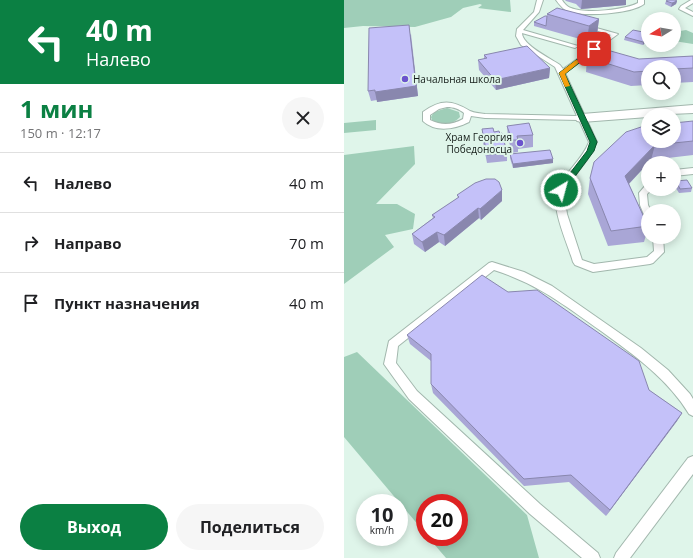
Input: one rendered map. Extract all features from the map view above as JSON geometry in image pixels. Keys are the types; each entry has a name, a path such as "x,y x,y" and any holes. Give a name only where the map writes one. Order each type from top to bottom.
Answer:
{"street":[{"path":"582,118 693,109"}],"lane":[{"path":"540,0 539,12 520,28 519,36 523,44 558,66 593,142 590,151 561,190 560,205 578,262 593,268 650,260 660,252 659,244"},
{"path":"559,0 563,6 570,10 584,13 633,9 641,4 641,0"},
{"path":"693,1 682,9 693,14"},
{"path":"561,73 615,34 576,23"},
{"path":"520,31 575,46"},
{"path":"592,51 600,53"},
{"path":"467,116 463,108 458,106 442,105 432,108 426,114 427,120 434,125 446,127 457,125 467,116 582,118"},
{"path":"681,172 693,171"},
{"path":"593,558 535,509 413,394 390,364 393,344 492,266 530,278 556,292 646,358 661,371 690,403 693,410"},
{"path":"621,558 693,463"}],"green space":[{"path":"344,0 510,0 511,12 478,8 482,5 480,4 463,8 451,17 415,27 363,26 344,28"},
{"path":"686,30 693,33 693,44 681,42 681,31"},
{"path":"447,108 459,112 460,117 454,122 446,124 432,120 431,117 434,112"},
{"path":"376,120 376,130 344,133 344,123"},
{"path":"414,146 415,164 376,204 397,204 415,214 413,229 385,235 394,247 344,284 344,155"},
{"path":"357,352 527,515 539,558 446,558 436,546 468,546 468,494 416,494 416,522 408,513 408,494 392,494 344,437 344,357"}],"building":[{"path":"666,1 677,1 672,3"},
{"path":"557,8 599,19 589,26 547,14"},
{"path":"547,16 546,26 534,22"},
{"path":"409,25 416,86 375,92 375,90 368,91 369,28"},
{"path":"633,30 641,32 641,41 625,37"},
{"path":"527,46 550,68 495,80 478,60 487,58 484,55"},
{"path":"600,48 639,59 693,56 693,68 681,69 681,60 641,60 641,72 634,72 587,57"},
{"path":"693,121 693,141 681,142 681,122"},
{"path":"529,123 533,135 517,136 518,140 512,140 507,126"},
{"path":"641,127 641,148 652,148 644,156 641,156 641,159 625,176 641,211 641,227 611,231 590,178 594,162 626,132"},
{"path":"493,128 494,132 499,131 500,134 502,133 507,153 487,155 482,129"},
{"path":"550,150 553,159 513,164 510,154"},
{"path":"486,179 495,179 499,182 502,190 480,209 478,208 444,235 437,232 422,242 412,234 435,217 432,215 459,197 457,195 475,183"},
{"path":"687,180 692,188 681,189 681,181"},
{"path":"482,275 508,292 537,290 639,361 649,390 682,413 610,510 571,475 524,479 431,384 431,354 407,335"}],"slow traffic":[{"path":"567,86 561,73 578,61"}],"place":[{"name":"Начальная школа","path":"405,79"},
{"name":"Храм Георгия Победоносца","path":"520,143"}],"route":[{"path":"561,190 590,151 593,142 561,73 594,49"}]}
